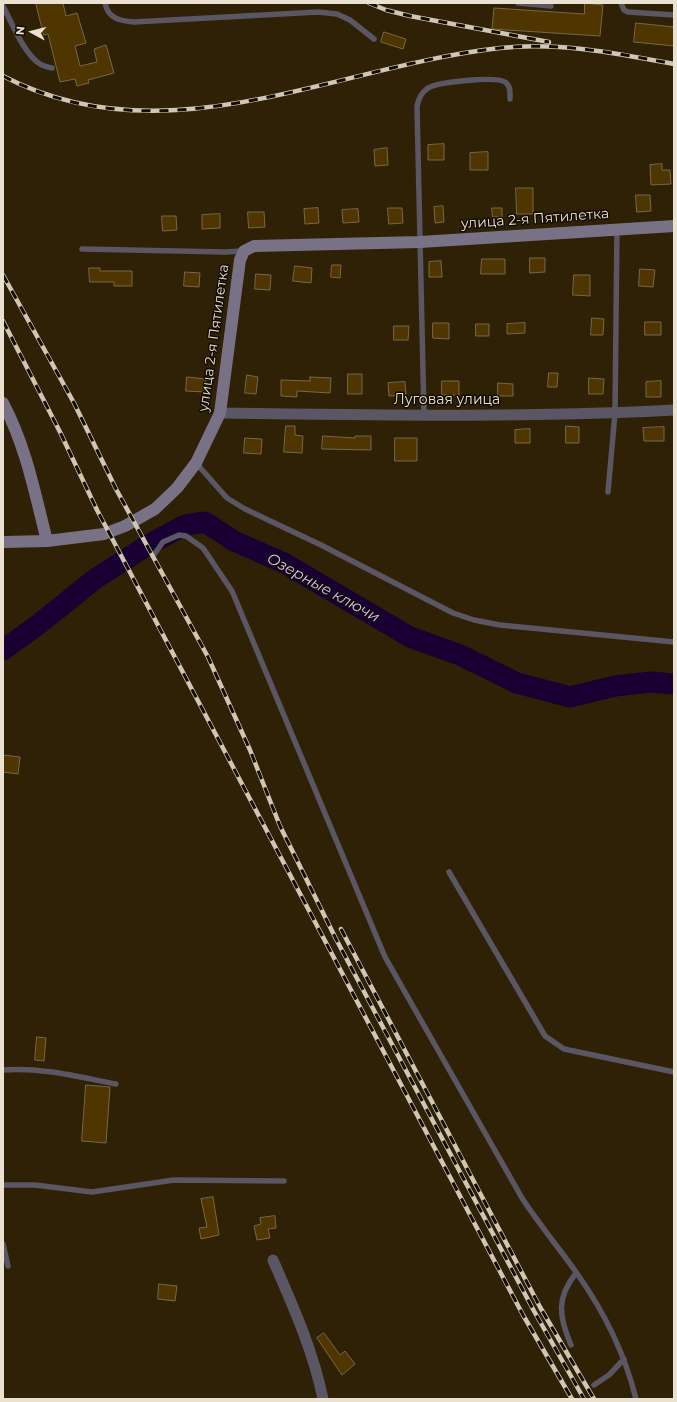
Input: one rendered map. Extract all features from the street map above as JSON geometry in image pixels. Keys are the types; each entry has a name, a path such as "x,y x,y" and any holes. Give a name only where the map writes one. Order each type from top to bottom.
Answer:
{"main road":[{"name":"улица 2-я Пятилетка","path":"47,541 104,534 125,526 155,509 177,488 196,463 220,413 240,260 244,251 254,246 269,245 420,242 674,226"},
{"path":"3,403 18,433 27,459 47,541 3,542"}],"street":[{"name":"Луговая улица","path":"220,413 424,416 615,413 674,410"},
{"path":"273,1260 304,1332 317,1372 323,1399"}],"lane":[{"path":"105,3 112,16 120,21 134,22 310,12 337,14 350,20 374,39"},
{"path":"518,3 551,6"},
{"path":"621,3 624,10 628,12 674,15"},
{"path":"3,6 24,45 32,56 40,64 52,68"},
{"path":"424,416 417,106 420,94 429,87 494,79 505,82 510,88 510,99"},
{"path":"608,492 615,413 617,229"},
{"path":"82,248 225,252 244,251"},
{"path":"196,463 227,498 245,509 321,545 453,614 500,625 674,642"},
{"path":"153,556 163,542 179,535 186,536 203,548 232,591 385,957 518,1192 539,1224 576,1273 603,1318 624,1359 636,1399"},
{"path":"449,872 545,1036 564,1049 674,1072"},
{"path":"3,1070 25,1069 54,1072 116,1084"},
{"path":"3,1185 35,1185 92,1192 174,1180 284,1181"},
{"path":"3,1244 8,1266"},
{"path":"571,1345 563,1327 561,1303 568,1283 576,1273"},
{"path":"594,1385 609,1375 624,1359"}],"building":[{"path":"36,3 63,3 66,16 77,13 86,43 75,46 80,66 97,62 94,49 106,45 114,73 88,80 89,83 77,86 75,79 60,82 48,34 44,35"},
{"path":"585,3 603,5 600,36 492,29 494,8 584,14"},
{"path":"636,23 674,27 674,46 634,42"},
{"path":"384,32 406,39 403,49 381,42"},
{"path":"444,144 444,160 428,160 428,145"},
{"path":"387,148 388,165 375,166 374,150"},
{"path":"488,152 488,170 470,170 470,153"},
{"path":"662,164 662,170 670,170 671,184 651,185 650,165"},
{"path":"516,188 533,188 533,214 517,214"},
{"path":"636,195 650,195 651,211 637,212"},
{"path":"443,206 444,222 435,223 434,207"},
{"path":"318,208 319,223 305,224 304,209"},
{"path":"388,208 402,208 403,223 389,224"},
{"path":"492,208 502,208 502,217 493,217"},
{"path":"358,209 359,222 343,223 342,210"},
{"path":"248,212 264,212 265,227 249,228"},
{"path":"220,214 220,228 202,229 202,215"},
{"path":"162,216 176,216 177,230 163,231"},
{"path":"530,258 545,258 545,272 530,273"},
{"path":"482,259 505,259 505,274 481,274"},
{"path":"441,261 442,277 429,277 429,262"},
{"path":"332,265 341,265 340,278 331,277"},
{"path":"295,266 312,268 311,283 293,281"},
{"path":"89,268 100,268 100,271 132,271 132,286 114,286 114,282 90,282"},
{"path":"640,269 655,270 653,287 639,286"},
{"path":"185,272 200,273 199,287 184,286"},
{"path":"256,274 271,275 270,290 255,289"},
{"path":"574,275 590,275 590,296 573,295"},
{"path":"592,318 604,319 603,335 591,335"},
{"path":"645,322 661,322 661,335 645,335"},
{"path":"433,323 449,323 449,339 433,338"},
{"path":"525,323 525,333 507,334 507,324"},
{"path":"476,324 489,324 489,336 476,336"},
{"path":"394,326 409,326 408,340 394,340"},
{"path":"549,373 558,373 557,387 548,387"},
{"path":"348,374 362,374 362,394 348,394"},
{"path":"247,375 258,377 256,394 245,393"},
{"path":"187,377 206,379 205,392 186,391"},
{"path":"310,377 331,378 330,393 297,391 297,397 281,396 281,380 310,381"},
{"path":"589,378 604,379 603,394 589,394"},
{"path":"442,381 459,381 459,395 442,395"},
{"path":"661,381 661,397 646,397 646,382"},
{"path":"405,382 406,395 389,396 388,383"},
{"path":"498,383 513,384 513,396 498,396"},
{"path":"286,426 295,426 295,435 303,436 302,453 284,452"},
{"path":"566,426 579,427 579,443 566,443"},
{"path":"664,427 664,441 644,441 643,428"},
{"path":"530,429 530,443 515,443 515,430"},
{"path":"323,436 355,438 355,436 371,436 371,450 322,449"},
{"path":"245,438 262,439 261,454 244,453"},
{"path":"395,438 417,438 417,461 395,461"},
{"path":"3,755 20,757 18,774 3,772"},
{"path":"37,1037 46,1038 44,1061 35,1060"},
{"path":"86,1085 110,1087 106,1143 82,1141"},
{"path":"213,1197 219,1235 201,1239 199,1228 207,1227 201,1199"},
{"path":"275,1216 276,1228 268,1229 270,1238 257,1240 254,1226 261,1224 260,1218"},
{"path":"159,1284 177,1286 175,1301 158,1299"},
{"path":"324,1333 340,1355 345,1351 355,1364 342,1375 317,1338"}],"waterway":[{"name":"Озерные ключи","path":"3,650 39,624 95,579 148,545 185,525 205,522 234,541 284,563 410,637 460,655 517,683 570,697 615,686 651,682 674,684"}],"railway":[{"path":"369,3 386,10 410,16 549,42"},
{"path":"3,76 64,100 126,110 188,109 251,101 438,58 500,48 544,46 588,50 674,64"},
{"path":"3,275 74,403 116,489 208,657 250,750 280,826 336,939 534,1311 584,1399"},
{"path":"3,321 60,432 97,510 523,1315 572,1399"},
{"path":"341,929 540,1307 594,1399"}]}
